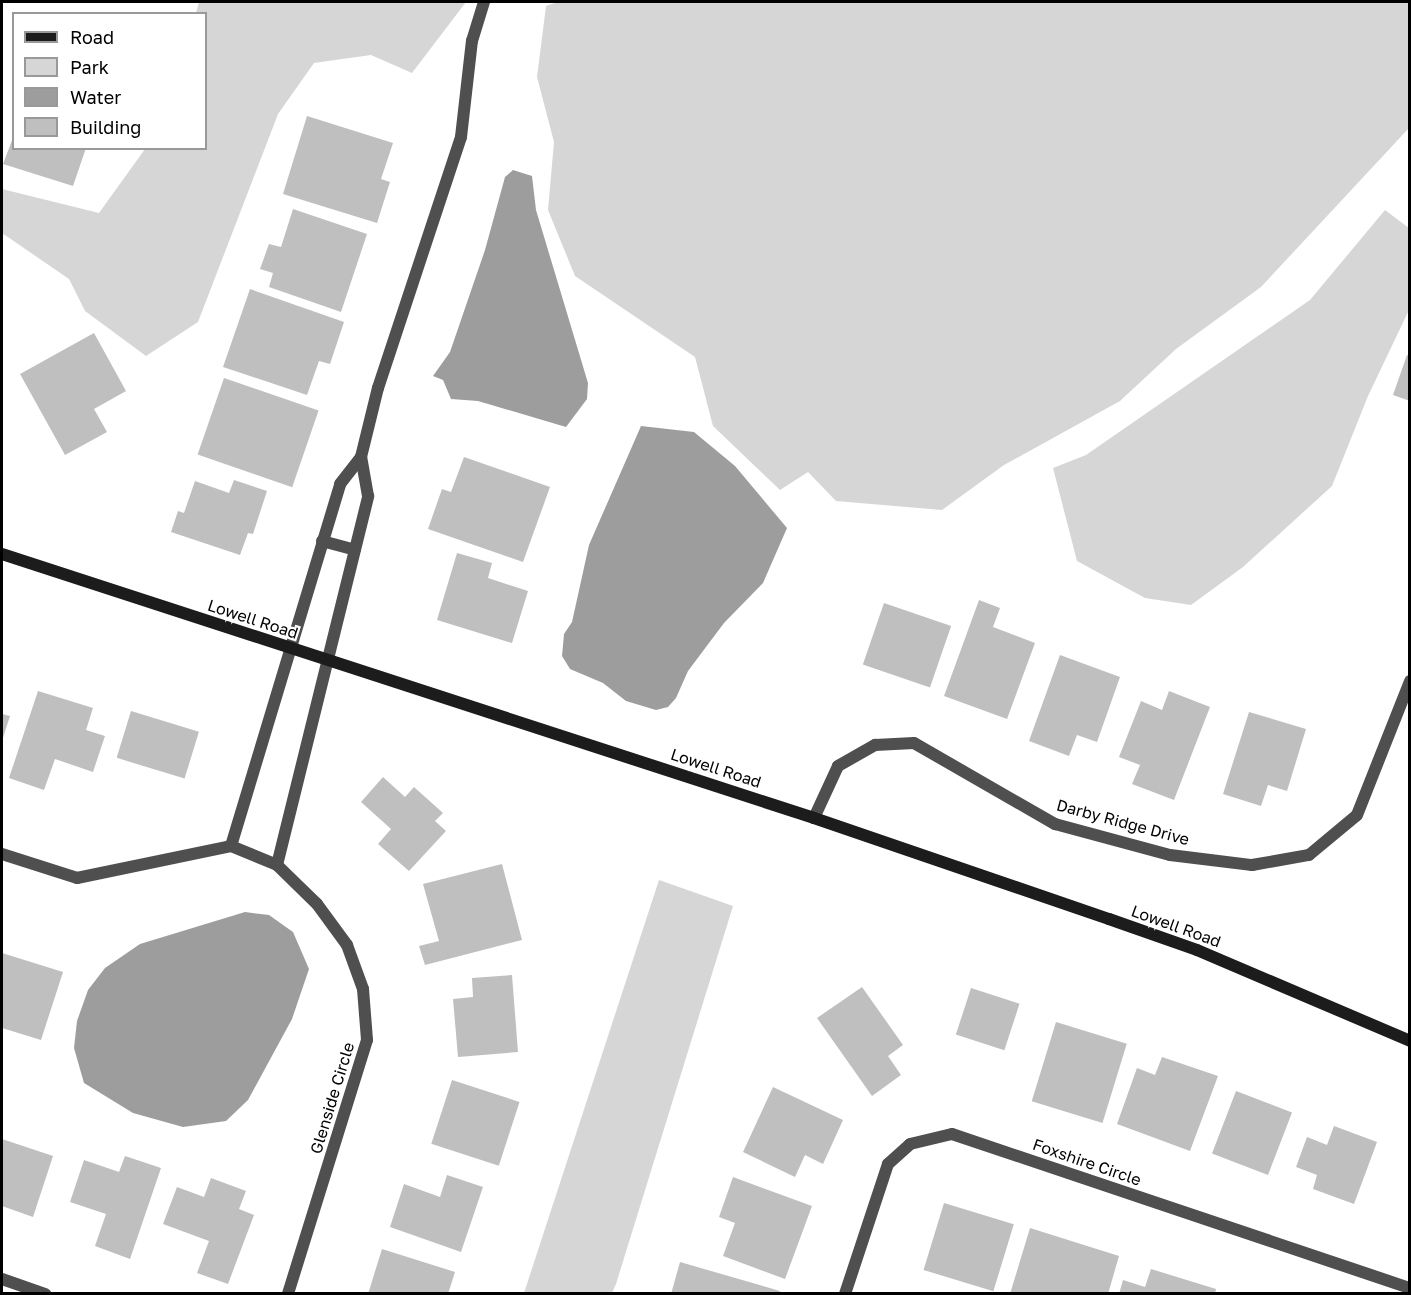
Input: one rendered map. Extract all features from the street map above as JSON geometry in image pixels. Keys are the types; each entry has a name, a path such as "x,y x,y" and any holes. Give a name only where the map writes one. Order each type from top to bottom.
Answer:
{"street":[{"path":"277,865 329,663 368,496 361,457 378,388 461,137 472,41 484,2"},
{"path":"2,854 77,878 231,846 340,484 361,457"},
{"path":"322,541 355,550"},
{"name":"Lowell Road","path":"2,554 329,663 814,818 1197,950 1410,1041"},
{"name":"Darby Ridge Drive","path":"814,818 838,766 875,745 914,743 1055,824 1170,855 1251,865 1309,855 1358,815 1410,681"},
{"name":"Glenside Circle","path":"231,846 277,865 317,904 347,945 363,989 368,1040 288,1293"},
{"name":"Foxshire Circle","path":"845,1293 888,1164 910,1144 952,1134 1410,1288"},
{"path":"2,1279 45,1293"}],"green space":[{"path":"199,2 466,2 412,73 371,55 314,63 278,114 198,322 146,356 85,311 69,279 2,233 2,189 99,213 144,150 207,150 207,12 196,12"},
{"path":"558,2 1409,2 1409,128 1261,287 1176,349 1120,401 1004,465 942,510 836,501 808,472 780,490 713,426 695,357 575,276 548,210 554,142 537,77 546,6"},
{"path":"1385,210 1409,228 1409,310 1368,396 1332,486 1243,567 1191,605 1145,598 1077,561 1053,468 1086,455 1310,300"},
{"path":"659,880 733,906 616,1284 612,1293 524,1293"}],"water":[{"path":"513,170 532,176 536,210 588,383 587,399 566,427 478,401 451,399 443,380 433,376 450,352 485,250 505,177"},
{"path":"641,426 694,432 735,466 787,528 763,583 724,623 688,671 676,698 668,707 656,710 626,701 603,683 570,669 562,656 564,634 572,622 589,545"},
{"path":"245,912 269,915 293,932 309,969 292,1019 248,1100 226,1121 183,1127 133,1113 84,1083 74,1048 77,1021 88,990 105,968 140,944"}],"building":[{"path":"307,116 393,143 381,179 390,182 377,223 283,194"},
{"path":"12,140 12,150 85,150 73,186 3,164"},
{"path":"293,209 367,234 341,312 269,287 273,273 260,269 269,244 281,247"},
{"path":"250,289 344,322 330,364 319,361 307,395 223,367"},
{"path":"94,333 126,391 94,409 107,432 65,455 20,374"},
{"path":"1407,355 1410,356 1410,401 1393,395"},
{"path":"224,378 319,411 292,487 198,455"},
{"path":"464,457 550,487 523,562 428,529 442,489 451,492"},
{"path":"234,480 267,491 253,534 248,533 240,555 171,532 178,511 184,513 195,481 229,493"},
{"path":"457,553 492,563 488,578 528,591 512,643 437,620"},
{"path":"979,600 1000,608 993,627 1035,643 1007,719 944,696"},
{"path":"884,603 951,626 930,688 863,664"},
{"path":"1060,655 1120,677 1097,742 1077,735 1069,756 1029,741"},
{"path":"38,691 93,708 86,730 105,736 93,772 55,759 44,790 9,778"},
{"path":"1169,691 1210,707 1174,800 1132,784 1140,765 1119,757 1141,701 1162,710"},
{"path":"131,711 199,732 185,779 117,758"},
{"path":"1249,712 1306,729 1287,791 1268,785 1261,806 1223,794"},
{"path":"2,714 10,716 2,741"},
{"path":"383,777 405,797 414,787 443,813 435,821 446,831 409,871 378,844 391,829 361,802"},
{"path":"502,864 522,940 425,965 419,946 439,941 423,884"},
{"path":"2,953 63,972 41,1040 2,1028"},
{"path":"512,975 518,1052 458,1057 453,999 473,997 472,978"},
{"path":"862,987 903,1045 888,1056 901,1075 872,1096 817,1018"},
{"path":"971,988 1020,1004 1004,1050 956,1035"},
{"path":"1056,1022 1127,1044 1102,1123 1032,1101"},
{"path":"1162,1057 1218,1076 1190,1151 1117,1124 1137,1068 1155,1075"},
{"path":"452,1080 520,1102 499,1166 431,1144"},
{"path":"773,1087 843,1120 823,1164 805,1155 795,1177 743,1152"},
{"path":"1236,1091 1292,1113 1268,1175 1212,1154"},
{"path":"1334,1126 1377,1142 1354,1204 1313,1189 1317,1175 1296,1167 1307,1137 1327,1145"},
{"path":"2,1139 53,1156 33,1217 2,1206"},
{"path":"125,1156 161,1168 130,1259 95,1246 106,1214 70,1202 84,1160 119,1172"},
{"path":"447,1175 483,1187 461,1252 390,1227 404,1184 440,1197"},
{"path":"733,1177 812,1206 785,1279 723,1256 735,1223 719,1217"},
{"path":"211,1178 246,1191 239,1209 254,1215 228,1284 197,1273 209,1241 163,1224 177,1187 204,1197"},
{"path":"944,1203 1014,1224 993,1291 924,1270"},
{"path":"1030,1228 1119,1256 1108,1294 1010,1294"},
{"path":"382,1249 455,1272 448,1294 368,1294"},
{"path":"680,1262 780,1291 779,1294 671,1294"},
{"path":"1151,1269 1216,1289 1215,1294 1119,1294 1123,1280 1145,1287"}]}
